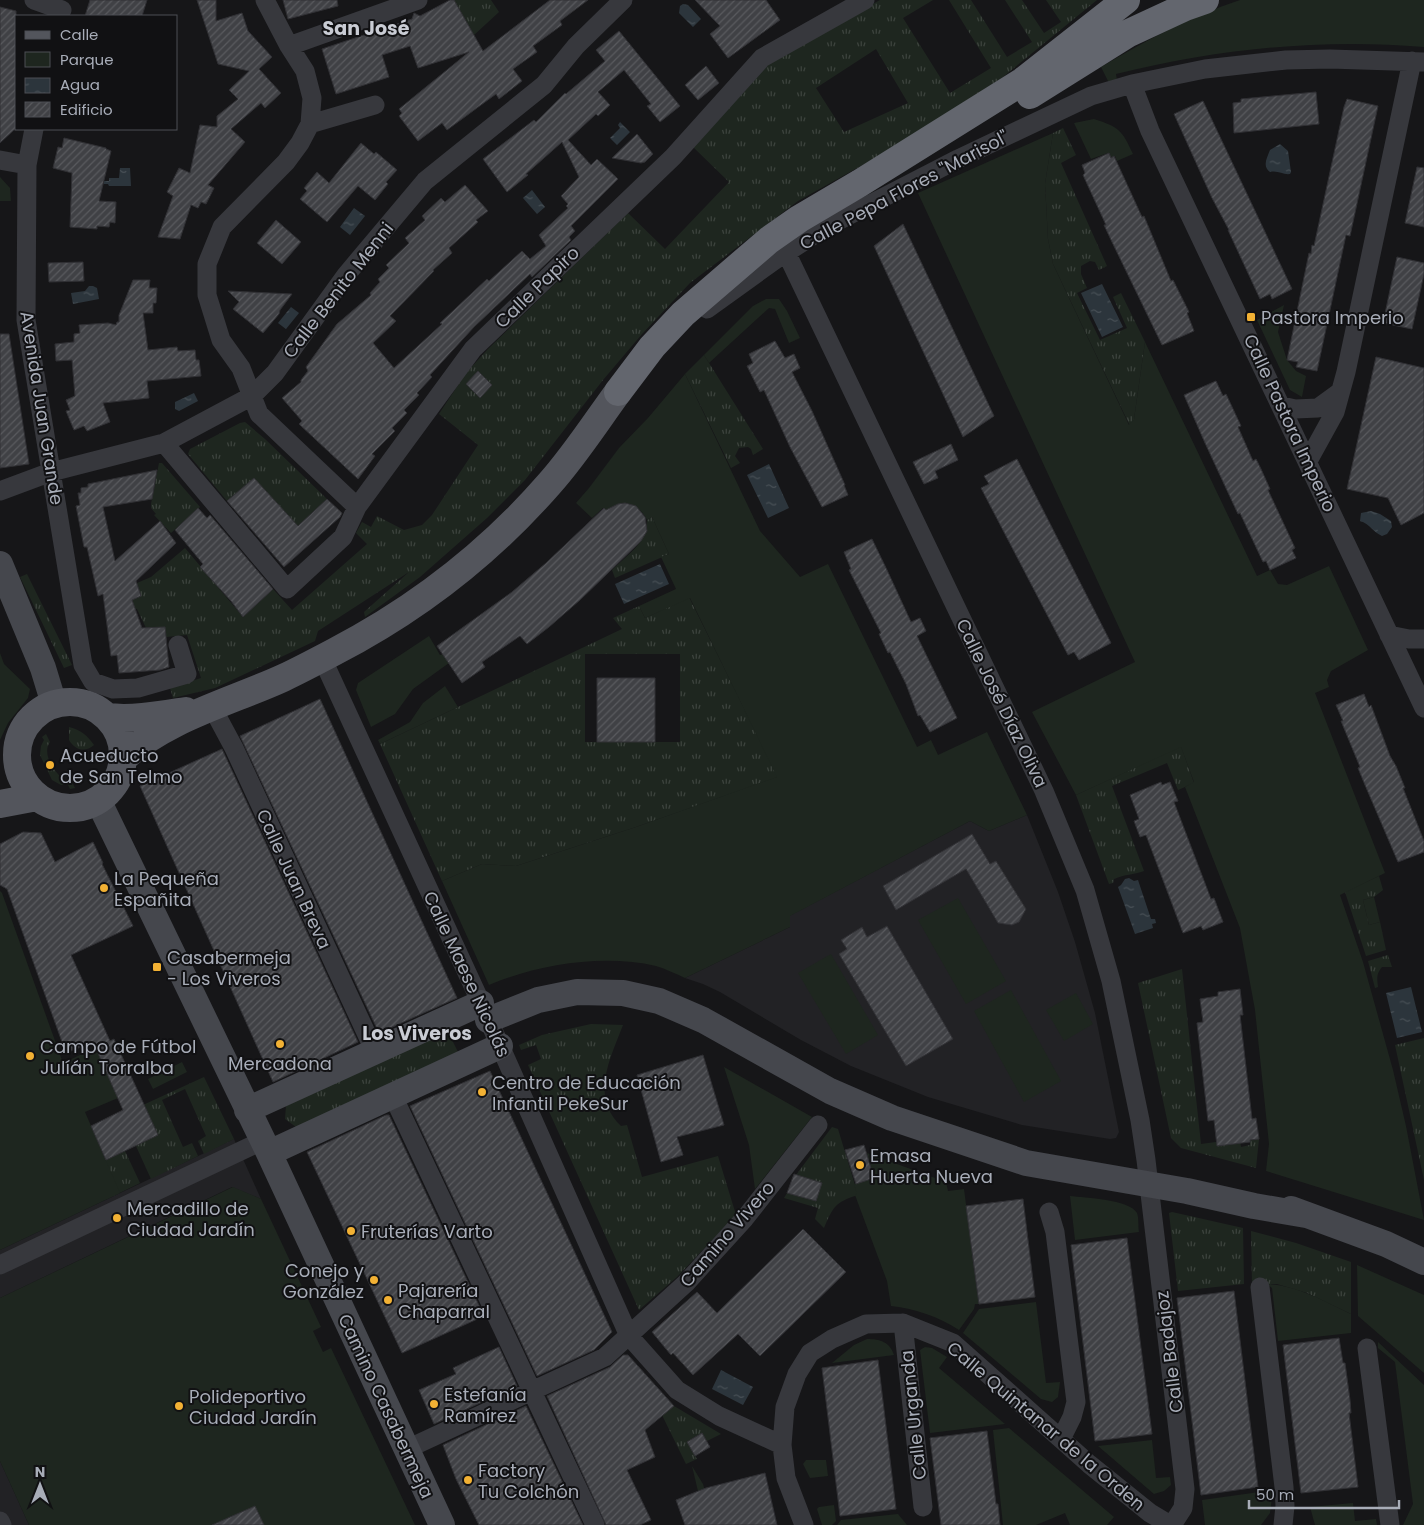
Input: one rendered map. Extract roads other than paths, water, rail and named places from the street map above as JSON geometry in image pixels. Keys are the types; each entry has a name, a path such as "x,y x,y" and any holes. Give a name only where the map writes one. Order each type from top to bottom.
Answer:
{"highway":[{"path":"778,246 799,219 1023,81 1126,0"},
{"path":"618,392 652,347 683,314 778,246 1030,95 1129,33 1185,7 1205,0"}],"main road":[{"path":"122,760 135,747 146,740 212,707 283,678 322,658 373,630 432,591 478,556 551,482 618,392"},
{"path":"67,702 86,704 107,717 118,732 123,755 120,774 109,792 98,800 78,808 54,806 37,797 22,778 18,767 8,759 21,733 32,718 54,704 67,702"},
{"path":"107,717 154,716 212,707"},
{"path":"0,804 37,797"}],"street":[{"path":"34,0 62,9"},
{"path":"265,0 289,46 305,71 312,98 310,124 300,143 286,162 222,227 207,264 207,296 221,340 241,368 259,414 357,507"},
{"path":"289,46 418,0"},
{"name":"Calle Benito Menni","path":"0,491 50,472 164,443 252,396 275,372 346,275 425,181 544,85 576,46 623,0"},
{"name":"Calle Papiro","path":"164,443 287,589 343,537 357,507 473,348 673,157 762,58 865,0"},
{"name":"Calle Pepa Flores \"Marisol\"","path":"778,246 826,227 958,159 1091,96 1132,84 1206,69 1286,60 1418,61"},
{"path":"1308,461 1335,412 1418,61"},
{"name":"Calle Pastora Imperio","path":"1132,84 1150,131 1424,708"},
{"path":"310,124 375,105"},
{"name":"Avenida Juan Grande","path":"34,130 27,165 26,320 83,665 94,682 113,688 138,688 188,674 178,645"},
{"path":"0,160 27,165"},
{"name":"Calle José Díaz Oliva","path":"778,246 1044,791 1085,890 1111,981 1140,1120 1148,1177"},
{"path":"1282,406 1295,409 1318,408 1340,392"},
{"path":"0,564 43,668 54,704"},
{"path":"1389,635 1409,640 1424,639"},
{"name":"Calle Maese Nicolás","path":"322,658 485,1011 629,1336 677,1390 719,1416 782,1445"},
{"name":"Calle Juan Breva","path":"212,707 234,748 375,1052"},
{"name":"Camino Casabermeja","path":"98,800 265,1147 442,1525"},
{"path":"247,1110 375,1052 485,1011 577,992 623,993 659,1002 703,1020 830,1091 892,1118 946,1137 1148,1177 1189,1179 1257,1195 1386,1244 1424,1262"},
{"path":"0,1265 265,1147 393,1096 500,1046"},
{"path":"393,1096 595,1525"},
{"name":"Camino Vivero","path":"406,1449 605,1357 686,1283 745,1218 818,1125"},
{"name":"Calle Badajoz","path":"1148,1177 1185,1489 1183,1508 1171,1525"},
{"path":"1049,1212 1055,1232 1076,1402 1072,1417 1060,1439"},
{"path":"1260,1287 1286,1506 1283,1525"},
{"name":"Calle Quintanar de la Orden","path":"804,1525 786,1478 782,1445 785,1407 797,1374 810,1353 832,1339 866,1324 904,1323 953,1343 1060,1439 1150,1513 1171,1525"},
{"name":"Calle Urganda","path":"904,1323 923,1507"},
{"path":"1366,1348 1390,1525"},
{"path":"0,1521 2,1525"}],"water":[{"path":"683,4 688,5 701,19 693,27 679,13 680,6"},
{"path":"620,122 630,132 617,145 610,138 620,128 618,125"},
{"path":"1280,144 1288,151 1290,174 1270,172 1266,167 1270,150"},
{"path":"120,168 130,168 131,186 109,186 104,184 104,181 109,181 109,178 119,178"},
{"path":"532,190 545,207 537,214 523,198"},
{"path":"354,208 365,216 350,235 340,227"},
{"path":"1102,284 1123,327 1102,337 1081,293"},
{"path":"89,286 97,288 99,299 73,304 71,293 85,291"},
{"path":"291,307 299,313 286,329 278,323"},
{"path":"194,393 198,401 179,411 175,409 175,402"},
{"path":"769,464 789,508 768,518 747,475"},
{"path":"1371,511 1391,521 1392,527 1387,534 1382,536 1360,521 1361,513"},
{"path":"660,564 669,584 624,604 615,584"},
{"path":"1129,878 1134,881 1138,880 1151,919 1155,919 1156,923 1152,924 1153,928 1135,934 1118,887 1125,879"},
{"path":"1411,987 1422,1032 1397,1038 1386,993"},
{"path":"721,1370 753,1387 743,1405 712,1389"}],"place":[{"name":"Pastora Imperio","path":"1251,317"},
{"name":"Acueducto de San Telmo","path":"50,765"},
{"name":"La Pequeña Españita","path":"104,888"},
{"name":"Casabermeja - Los Viveros","path":"157,967"},
{"name":"Mercadona","path":"280,1044"},
{"name":"Campo de Fútbol Julíán Torralba","path":"30,1056"},
{"name":"Centro de Educación Infantil PekeSur","path":"482,1092"},
{"name":"Emasa Huerta Nueva","path":"860,1165"},
{"name":"Mercadillo de Ciudad Jardín","path":"117,1218"},
{"name":"Fruterías Varto","path":"351,1231"},
{"name":"Conejo y González","path":"374,1280"},
{"name":"Pajarería Chaparral","path":"388,1300"},
{"name":"Estefanía Ramírez","path":"434,1404"},
{"name":"Polideportivo Ciudad Jardín","path":"179,1406"},
{"name":"Factory Tu Colchón","path":"468,1480"}],"district":[{"name":"San José","path":"366,28"},
{"name":"Los Viveros","path":"417,1033"}]}
